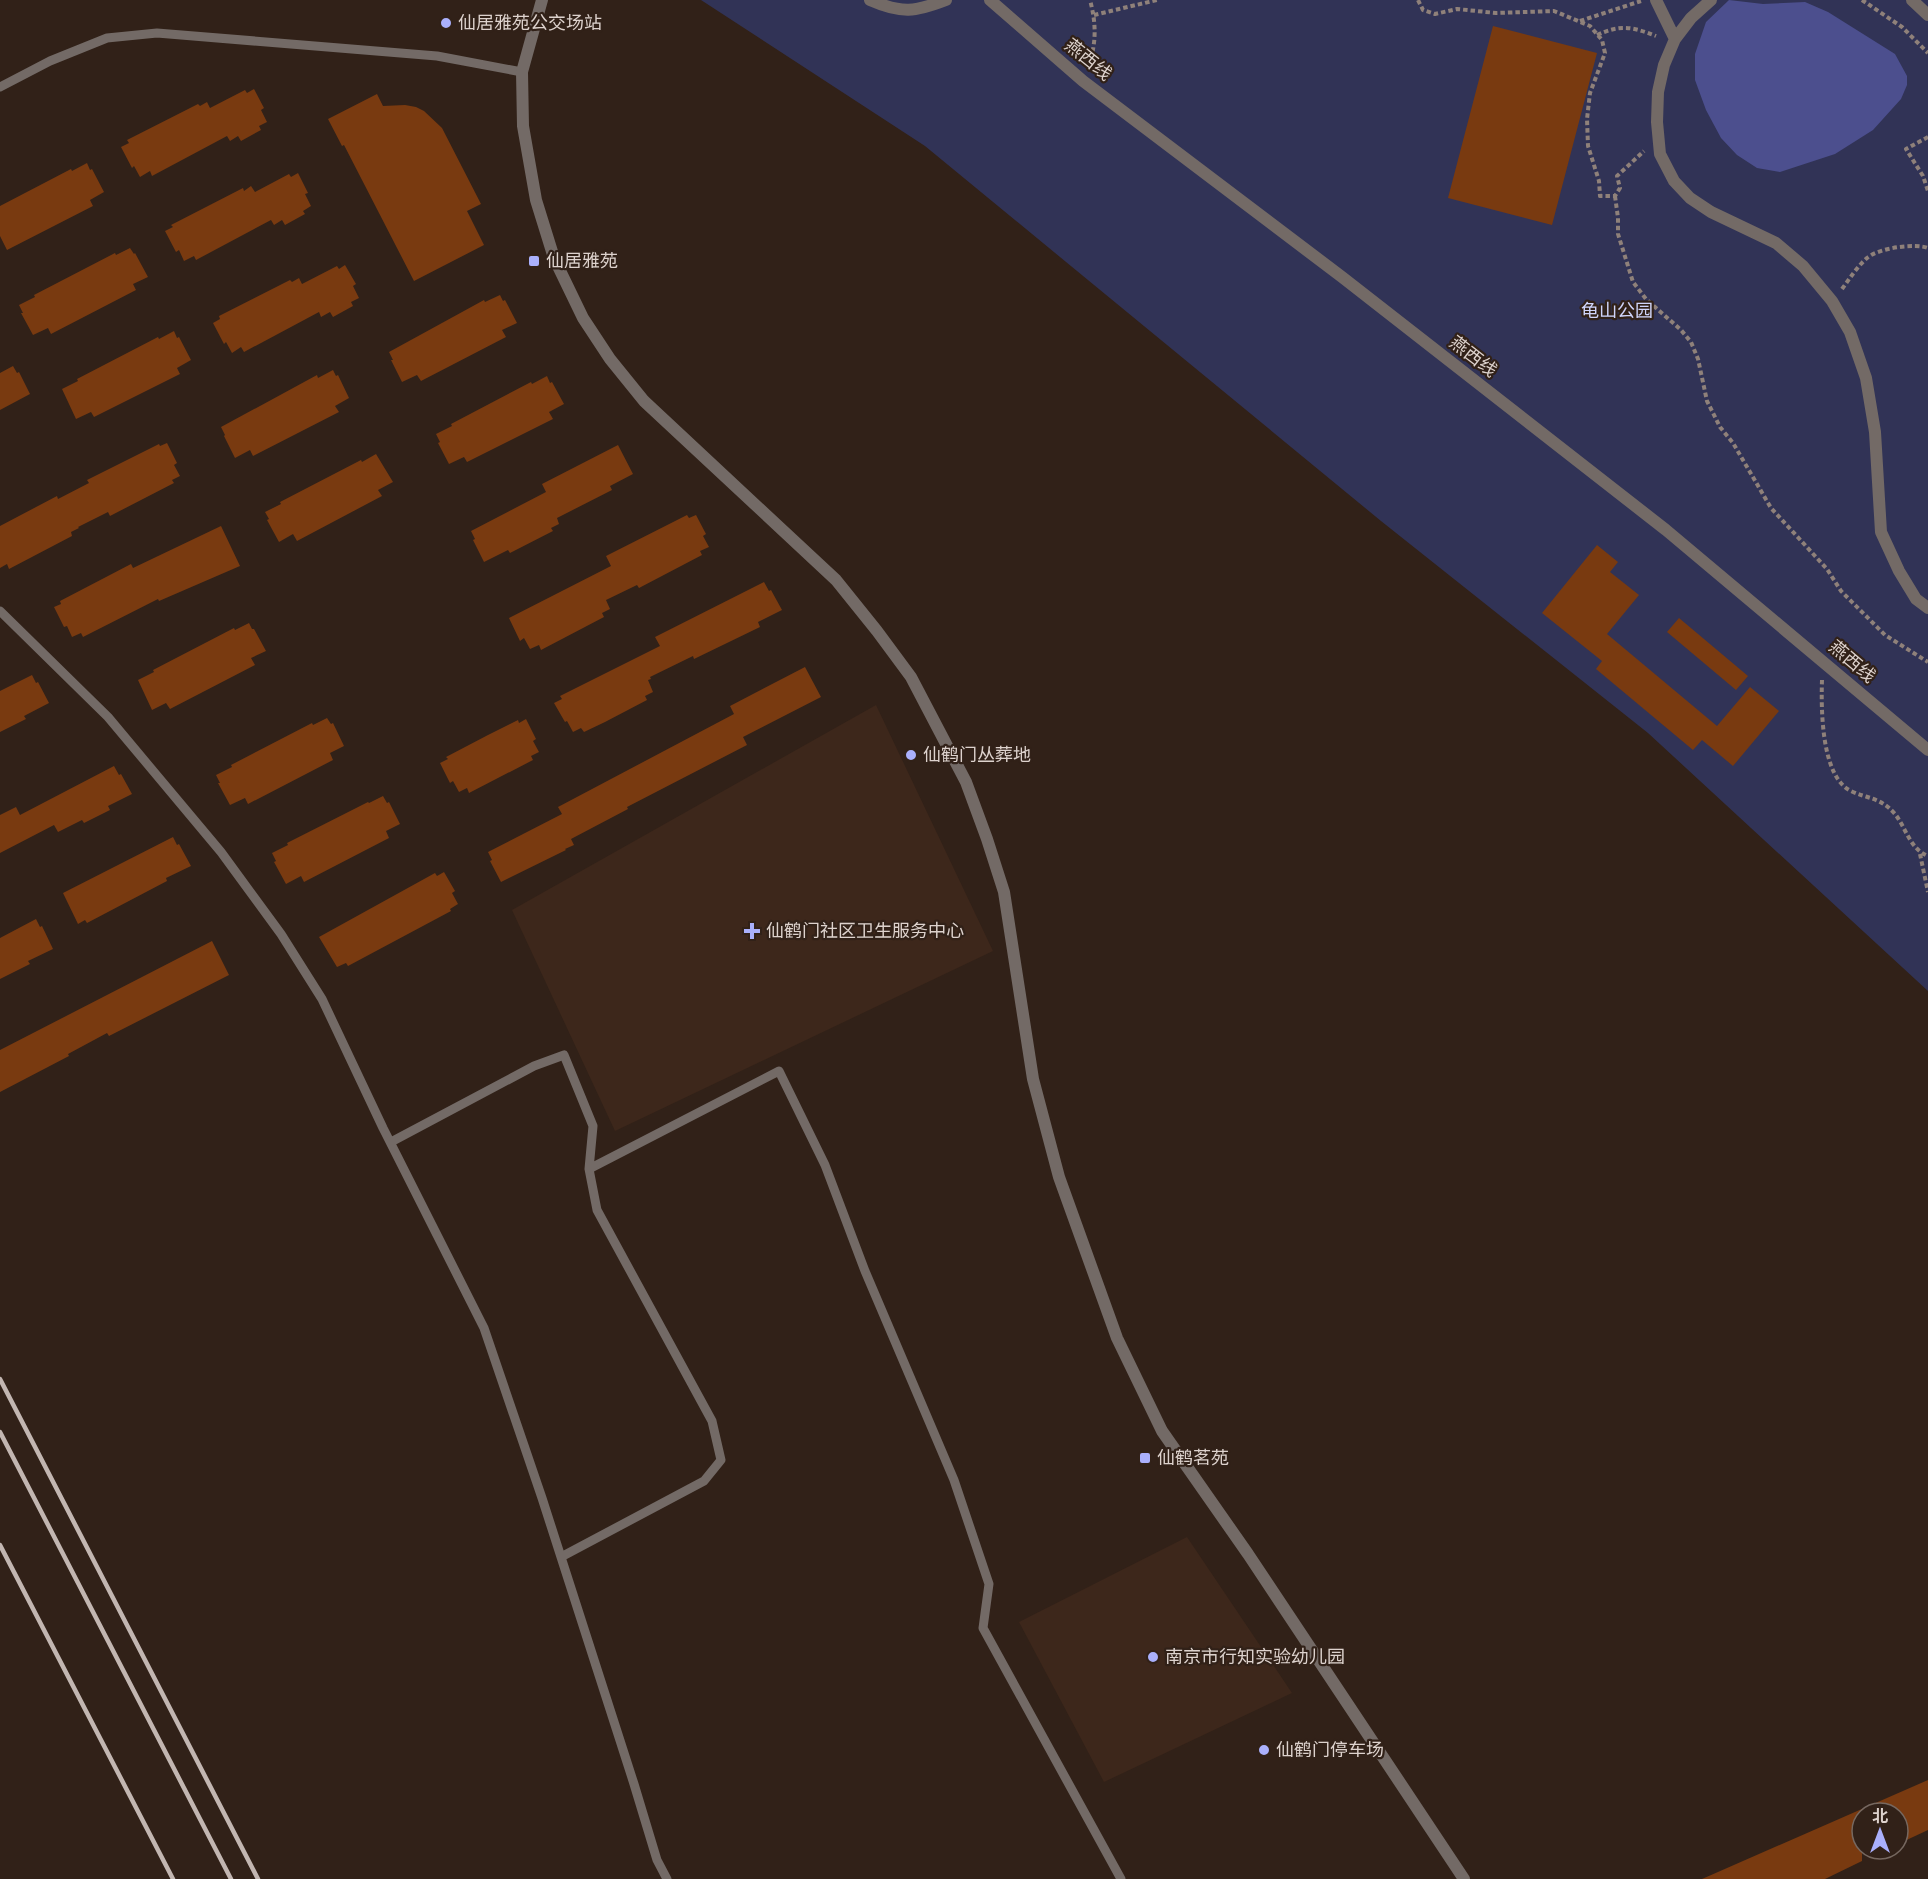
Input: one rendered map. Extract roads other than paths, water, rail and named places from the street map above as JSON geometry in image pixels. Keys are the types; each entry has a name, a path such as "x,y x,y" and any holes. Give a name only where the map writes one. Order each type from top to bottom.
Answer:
{"street":[{"path":"542,0 522,72 523,126 536,200 554,258 583,318 610,359 644,401 836,580 911,677 966,782 1004,892 1033,1079 1059,1177 1117,1338 1162,1431 1248,1554 1464,1879"},
{"path":"870,0 887,7 916,10 946,0"},
{"name":"燕西线","path":"990,0 1083,81 1342,277 1657,523 1928,750"},
{"path":"1656,0 1673,36"},
{"path":"1711,0 1673,36 1658,92 1657,122 1660,154 1674,181 1690,198 1711,212 1776,243 1803,266 1833,301 1851,333 1866,378 1875,432 1881,532 1899,571 1916,599 1928,608"},
{"path":"1912,0 1928,15"}],"lane":[{"path":"0,87 50,61 107,38 157,33 437,56 522,72"},
{"path":"0,611 108,717 221,852 280,934 322,999 484,1328 561,1557 657,1860 667,1879"},
{"path":"391,1142 534,1066 564,1055 593,1126 589,1169 597,1210 712,1421 721,1460 704,1481 561,1557"},
{"path":"589,1169 779,1071 825,1164 866,1271 954,1480 988,1584 983,1628 1121,1879"}],"water":[{"path":"1729,0 1763,4 1805,2 1828,12 1895,54 1907,76 1907,85 1901,99 1873,130 1835,154 1780,172 1757,168 1737,155 1721,138 1706,110 1695,80 1695,54 1706,22"}],"railway":[{"path":"0,1379 258,1879"},
{"path":"0,1432 231,1879"},
{"path":"0,1545 173,1879"}],"place":[{"name":"仙居雅苑公交场站","path":"446,23"},
{"name":"仙居雅苑","path":"534,261"},
{"name":"仙鹤门丛葬地","path":"911,755"},
{"name":"仙鹤门社区卫生服务中心","path":"752,931"},
{"name":"仙鹤茗苑","path":"1145,1458"},
{"name":"南京市行知实验幼儿园","path":"1153,1657"},
{"name":"仙鹤门停车场","path":"1264,1750"}],"park label":[{"name":"龟山公园","path":"1617,311"}]}
